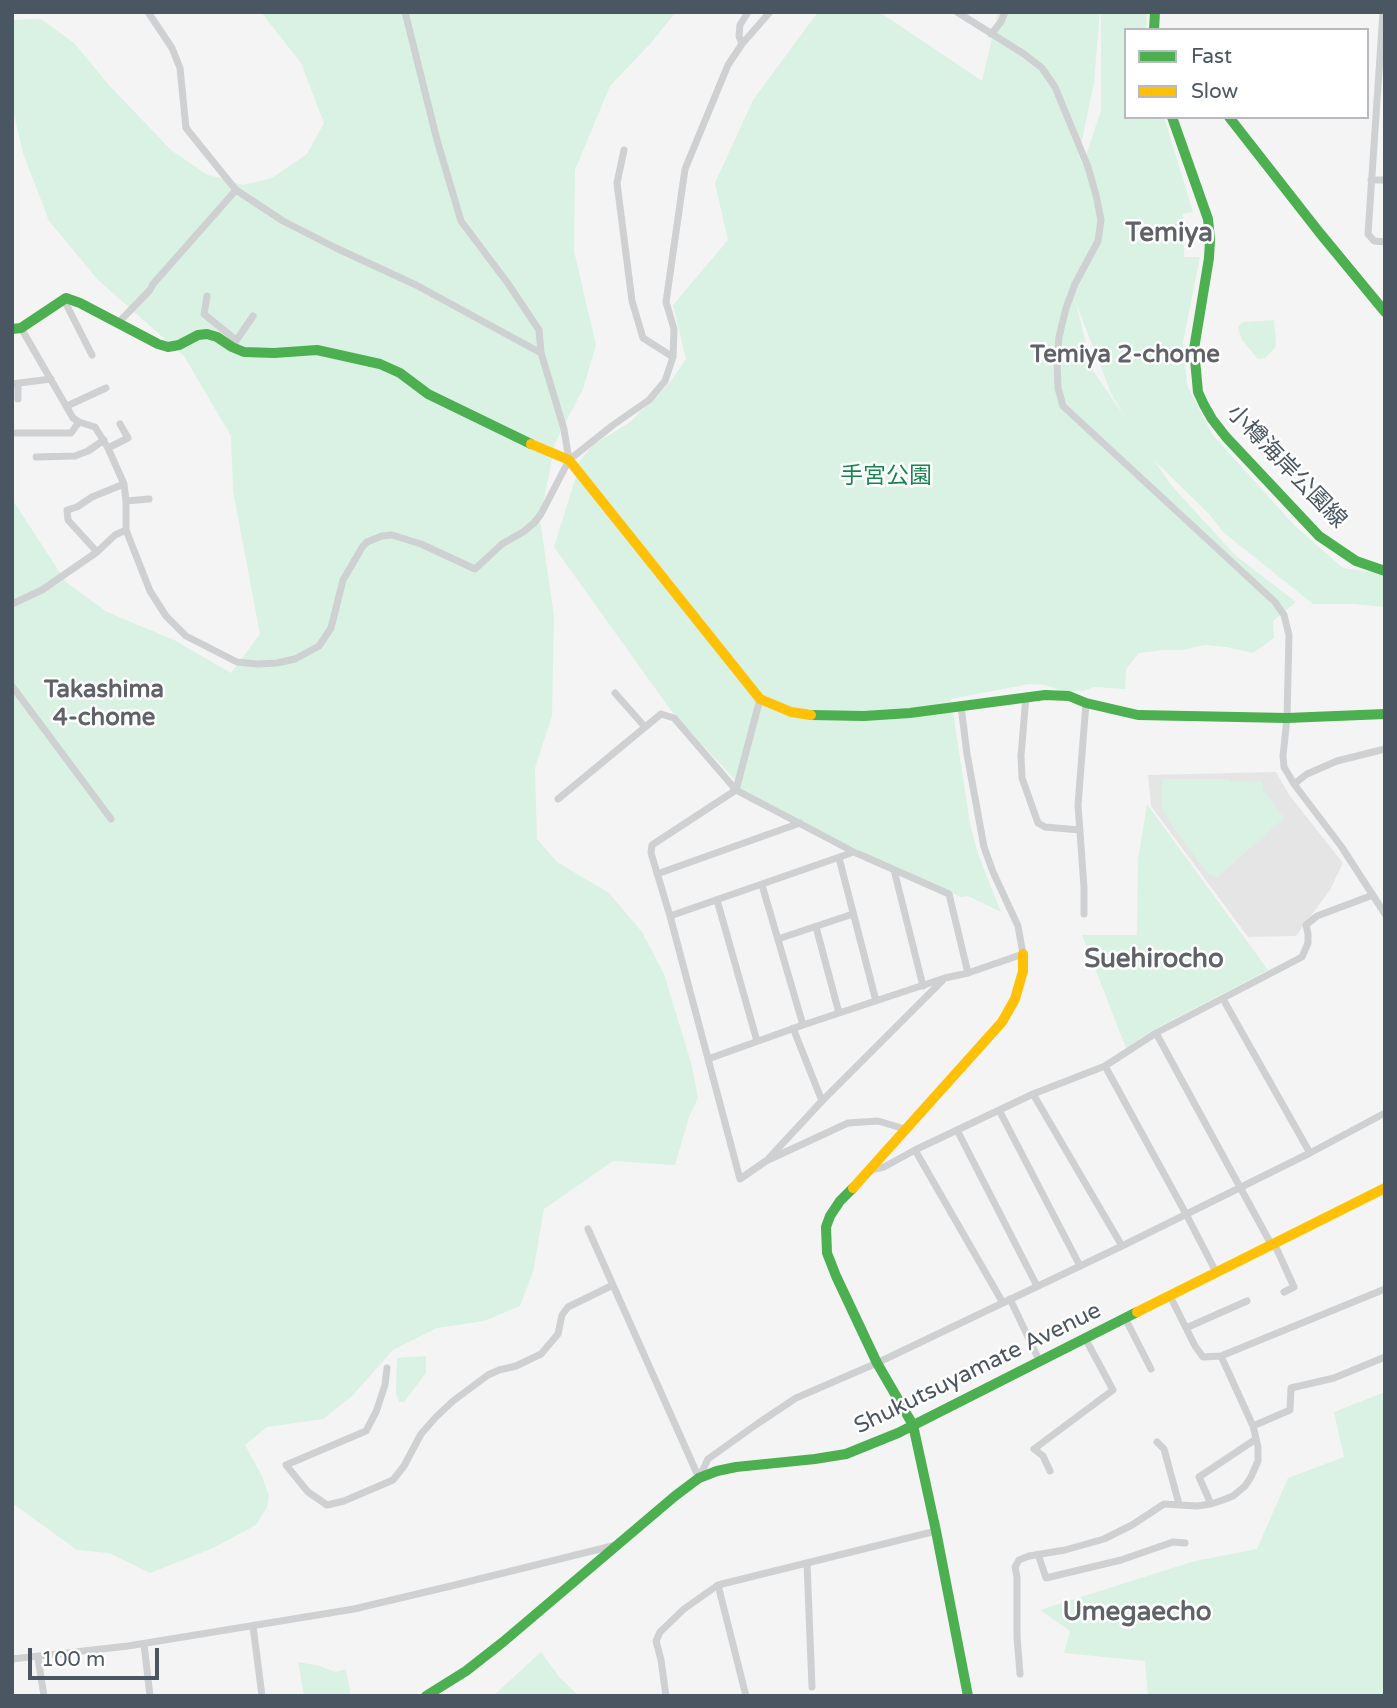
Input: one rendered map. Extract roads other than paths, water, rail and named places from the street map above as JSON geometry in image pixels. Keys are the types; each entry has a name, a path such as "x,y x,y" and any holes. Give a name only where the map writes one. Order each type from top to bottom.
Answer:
{"street":[{"path":"148,12 172,48 180,68 186,128 236,190 283,221 415,285 541,353"},
{"path":"405,12 437,140 461,221 539,330 541,353 564,429 569,460"},
{"path":"742,44 740,26 748,12"},
{"path":"234,344 207,334 168,347 66,298 15,327 51,379 72,418 96,428 106,444 124,484 126,530 150,591 166,616 186,636 237,662 277,663 295,659 319,646 331,628 343,580 367,542 382,536 392,536 421,544 475,569 502,544 534,523 569,460 649,400 665,381 673,357 674,329 666,302 685,169 728,65 770,12"},
{"path":"957,12 1042,68 1055,87 1088,167 1101,220 1098,240 1075,285 1059,337 1058,388 1063,406 1275,602 1283,615 1289,635 1284,767 1341,846 1385,914"},
{"path":"991,34 1005,12"},
{"path":"1383,12 1367,234 1374,241 1385,242"},
{"path":"1379,55 1385,62"},
{"name":"小樽海岸公園線","path":"1173,119 1208,219 1209,258 1194,349 1195,380 1204,405 1226,437 1320,536 1356,561 1385,571"},
{"path":"1231,119 1385,312"},
{"path":"624,150 617,183 632,301 643,338 673,357"},
{"path":"1371,180 1385,180"},
{"path":"118,323 236,190"},
{"path":"207,296 204,314 244,352 317,350 380,364 400,373 428,394 569,460 760,699 791,712 817,716 900,714 1026,696 1069,696 1086,703 1138,715 1287,718 1385,714"},
{"path":"64,300 92,355"},
{"path":"234,344 253,316"},
{"path":"18,399 15,383 51,379"},
{"path":"67,406 106,388"},
{"path":"16,433 71,433 79,422"},
{"path":"36,457 75,456 128,438 120,424"},
{"path":"97,552 68,520 68,510 124,484"},
{"path":"126,501 149,499"},
{"path":"12,604 42,590 97,552 115,534 126,530"},
{"path":"12,686 111,819"},
{"path":"615,693 645,727"},
{"path":"1026,696 1022,778 1038,823 1045,827 1080,830"},
{"path":"760,699 736,790 653,845 651,853 740,1179 766,1161 848,1123 878,1121 905,1129"},
{"path":"1084,914 1078,805 1086,703"},
{"path":"961,706 984,847 1018,926 1023,971 1015,999 1002,1022 840,1201 826,1227 827,1253 877,1363 913,1425 968,1696"},
{"path":"558,799 661,714 674,718 736,790 854,852 949,894 968,973"},
{"path":"1294,784 1307,774 1337,761 1385,749"},
{"path":"657,874 800,823"},
{"path":"670,916 854,852"},
{"path":"839,858 876,1001"},
{"path":"894,870 923,986"},
{"path":"762,885 803,1025"},
{"path":"870,1170 884,1167 1033,1094 1105,1066 1156,1033 1302,957 1308,943 1306,925 1317,916 1373,895"},
{"path":"717,900 757,1041"},
{"path":"778,939 853,914"},
{"path":"816,927 839,1013"},
{"path":"708,1059 793,1028 1023,954"},
{"path":"766,1161 945,978"},
{"path":"1223,999 1310,1153"},
{"path":"793,1028 822,1101"},
{"path":"1156,1033 1273,1243 1294,1287 1284,1292"},
{"path":"1105,1066 1216,1272"},
{"path":"1033,1094 1122,1246"},
{"path":"999,1110 1080,1266"},
{"path":"699,1478 708,1460 796,1398 877,1363 1242,1188 1383,1114 1385,1124"},
{"path":"957,1130 1037,1286"},
{"path":"915,1150 1040,1362"},
{"name":"Shukutsuyamate Avenue","path":"426,1696 466,1671 699,1478 736,1467 815,1460 846,1454 913,1425 1385,1188"},
{"path":"588,1229 699,1478"},
{"path":"387,1368 385,1385 376,1412 366,1430 286,1465 308,1492 327,1505 344,1501 393,1480 404,1466 421,1434 453,1401 488,1375 541,1354 558,1334 562,1315 568,1307 613,1285"},
{"path":"1170,1296 1203,1357 1222,1356 1385,1289"},
{"path":"1186,1328 1247,1301"},
{"path":"1125,1318 1151,1369"},
{"path":"1050,1471 1043,1456 1034,1450 1114,1390 1085,1338"},
{"path":"1020,1674 1015,1567 1019,1560 1104,1539 1164,1504 1211,1504 1233,1496 1251,1477 1258,1461 1253,1426 1222,1356"},
{"path":"1253,1426 1290,1410 1291,1388 1334,1378 1385,1357"},
{"path":"1211,1504 1199,1477 1256,1439"},
{"path":"1157,1443 1164,1449 1179,1504"},
{"path":"666,1696 656,1641 660,1632 684,1609 719,1585 936,1531"},
{"path":"1038,1554 1046,1578 1121,1560 1173,1542 1185,1543"},
{"path":"12,1659 144,1644 367,1606 620,1544"},
{"path":"807,1563 813,1687"},
{"path":"719,1585 746,1696"},
{"path":"253,1626 262,1696"},
{"path":"144,1644 150,1696"},
{"path":"38,1658 44,1696"}],"district":[{"name":"Temiya","path":"1169,234"},
{"name":"Temiya 2-chome","path":"1125,356"},
{"name":"Takashima 4-chome","path":"104,705"},
{"name":"Suehirocho","path":"1154,960"},
{"name":"Umegaecho","path":"1137,1613"}],"park label":[{"name":"手宮公園","path":"886,477"}]}
